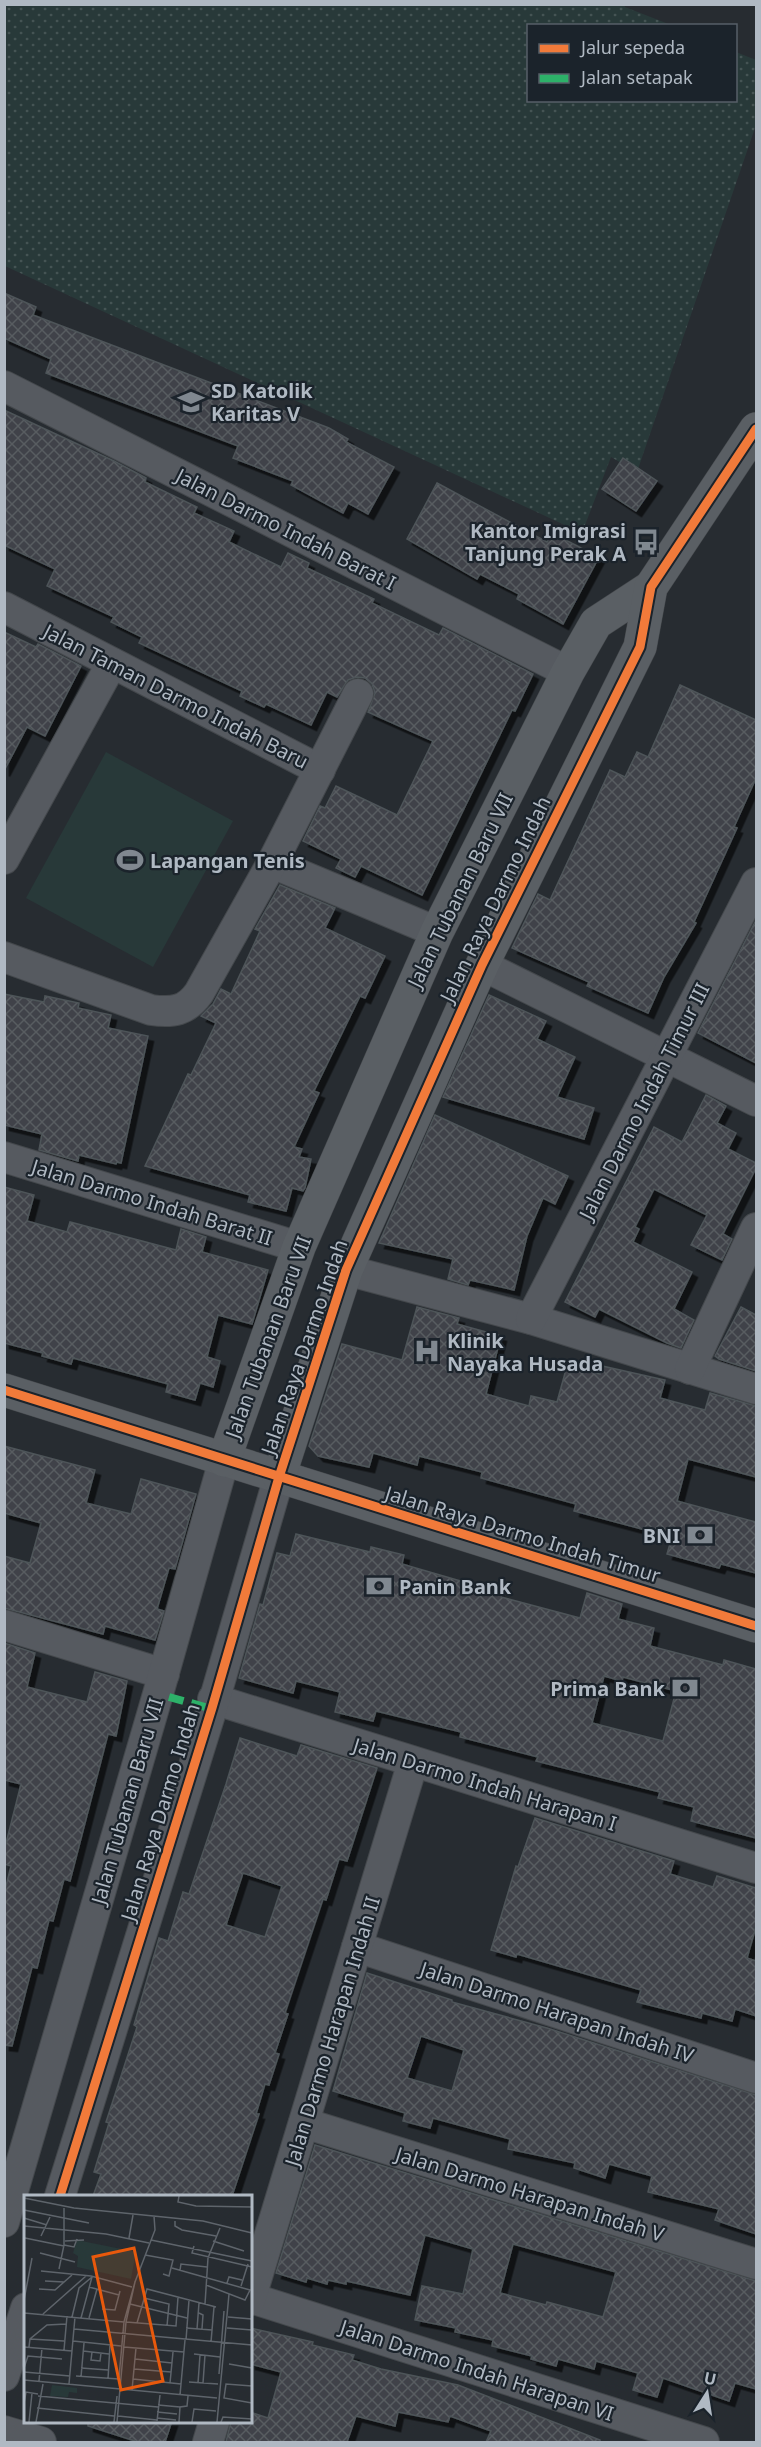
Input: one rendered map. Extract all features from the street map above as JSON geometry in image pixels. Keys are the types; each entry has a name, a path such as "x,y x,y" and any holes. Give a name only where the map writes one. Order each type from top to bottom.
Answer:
{"street":[{"name":"Jalan Darmo Indah Barat I","path":"4,386 568,672"},
{"name":"Jalan Raya Darmo Indah","path":"60,2195 279,1477 346,1270 482,965 640,647 651,586 756,429"},
{"name":"Jalan Tubanan Baru VII","path":"4,2222 224,1460 299,1247 437,932 568,672 596,623 651,586"},
{"name":"Jalan Taman Darmo Indah Baru","path":"4,607 320,770 272,863 200,993 182,1010 168,1012 151,1010 4,957"},
{"path":"4,859 112,663"},
{"path":"320,770 358,694"},
{"path":"272,863 437,932"},
{"name":"Jalan Darmo Indah Timur III","path":"531,1319 667,1055 754,896"},
{"path":"482,965 756,1101"},
{"name":"Jalan Darmo Indah Barat II","path":"4,1157 299,1247"},
{"path":"690,1369 756,1228"},
{"path":"346,1270 531,1319 756,1389"},
{"name":"Jalan Raya Darmo Indah Timur","path":"4,1390 756,1626"},
{"path":"4,1625 164,1674"},
{"name":"Jalan Darmo Indah Harapan I","path":"213,1699 756,1868"},
{"name":"Jalan Darmo Harapan Indah II","path":"252,2296 413,1762"},
{"name":"Jalan Darmo Harapan Indah IV","path":"357,1947 756,2078"},
{"name":"Jalan Darmo Harapan Indah V","path":"304,2123 756,2264"},
{"name":"Jalan Darmo Indah Harapan VI","path":"252,2299 704,2442"},
{"path":"4,2376 24,2314"},
{"path":"208,2442 213,2423"},
{"path":"4,2431 41,2442"}],"shaded area":[{"path":"624,4 625,7 668,24 527,24 527,102 737,102 737,52 756,60 756,125 637,472 611,457 582,533 5,266 5,5"},
{"name":"Lapangan Tenis","path":"106,752 233,821 153,967 26,898"}],"building":[{"path":"4,293 36,307 33,315 329,428 348,439 346,442 394,467 368,514 348,503 343,513 291,485 293,481 233,458 238,446 46,373 51,359 4,338"},
{"path":"4,410 114,461 146,478 145,482 197,507 194,513 234,531 229,542 281,567 288,553 309,563 307,568 374,599 372,603 439,635 443,628 533,674 515,711 512,710 422,895 361,866 355,877 336,868 341,859 303,841 320,806 325,808 336,786 397,815 433,741 368,712 375,693 372,684 365,678 357,677 348,680 337,697 327,692 311,725 266,704 264,707 240,696 242,691 139,643 142,637 111,622 114,617 47,586 55,569 4,545"},
{"path":"623,458 657,481 636,511 602,489"},
{"path":"437,483 547,542 552,533 599,557 563,624 517,599 519,594 480,574 477,579 407,539"},
{"path":"4,632 36,647 38,644 81,666 45,736 27,727 4,771"},
{"path":"680,685 756,720 756,778 734,827 737,828 694,922 696,923 664,977 648,1013 587,986 589,982 512,948 538,894 550,900 610,770 625,777 637,752 648,757"},
{"path":"280,885 335,908 325,928 385,956 365,998 360,996 314,1091 319,1093 294,1147 302,1149 299,1157 311,1159 305,1188 303,1191 292,1188 286,1211 248,1202 250,1195 145,1166 188,1074 191,1075 216,1023 201,1016 213,1004 221,989 231,994 260,931 255,929"},
{"path":"756,920 756,1063 698,1033"},
{"path":"4,994 44,1002 45,996 79,1003 78,1008 111,1015 108,1028 148,1036 121,1163 116,1164 79,1155 78,1161 39,1150 42,1134 4,1125"},
{"path":"489,995 546,1021 537,1039 575,1057 557,1097 594,1108 584,1139 443,1097"},
{"path":"706,1095 726,1106 717,1123 736,1133 728,1149 756,1163 756,1168 723,1234 732,1239 722,1260 691,1245 707,1215 654,1189 635,1227 639,1229 633,1242 692,1272 674,1309 694,1320 681,1348 599,1309 595,1317 565,1302 654,1127 682,1142"},
{"path":"435,1115 568,1176 555,1204 543,1198 527,1236 514,1290 470,1280 468,1285 448,1279 453,1259 379,1243"},
{"path":"4,1187 34,1195 27,1221 67,1232 70,1222 176,1250 181,1229 206,1237 202,1252 268,1270 252,1324 218,1315 207,1357 220,1361 213,1387 200,1383 195,1400 166,1392 168,1384 73,1358 71,1364 42,1356 43,1353 4,1343"},
{"path":"417,1307 459,1318 457,1324 501,1336 486,1394 529,1406 531,1396 557,1402 567,1366 600,1374 602,1366 665,1380 660,1398 705,1410 710,1393 756,1406 756,1477 688,1459 677,1501 756,1522 756,1573 721,1564 719,1568 667,1554 672,1537 574,1511 576,1504 481,1478 482,1472 419,1456 417,1465 373,1453 369,1467 318,1456 309,1446 342,1344 402,1360"},
{"path":"741,1307 756,1315 756,1371 715,1356"},
{"path":"4,1446 95,1470 86,1503 131,1514 141,1479 196,1494 175,1569 169,1568 157,1609 164,1611 155,1640 105,1626 103,1634 4,1608 4,1556 30,1563 41,1523 4,1513"},
{"path":"296,1534 370,1552 371,1547 404,1555 402,1564 502,1593 501,1597 580,1618 587,1593 622,1604 618,1619 654,1628 650,1646 723,1665 724,1660 756,1669 756,1838 691,1821 694,1807 658,1798 660,1792 536,1761 538,1757 460,1737 461,1732 376,1711 373,1721 335,1712 340,1692 296,1681 293,1693 239,1678 277,1553 290,1556","holes":["604,1676 622,1681 623,1677 676,1691 663,1741 592,1723"]},
{"path":"4,1643 35,1653 27,1687 87,1702 95,1672 127,1681 116,1736 108,1734 70,1881 64,1879 53,1921 49,1920 37,1968 32,1967 12,2046 4,2045 4,1894 11,1866 4,1864 4,1851 21,1784 4,1780"},
{"path":"240,1738 297,1756 301,1745 377,1768 347,1861 339,1859 326,1900 323,1899 285,2013 288,2014 275,2053 279,2054 269,2085 265,2084 256,2114 259,2114 232,2195 93,2195 101,2174 94,2172 109,2123 106,2122 137,2027 134,2025 159,1938 168,1941 183,1892 189,1894","holes":["243,1873 282,1886 265,1937 226,1925"]},
{"path":"535,1818 674,1861 670,1874 713,1887 717,1876 756,1888 756,1927 747,1958 756,1961 756,2016 735,2009 732,2021 702,2013 701,2018 637,2002 641,1990 517,1954 516,1957 491,1950 516,1866 518,1867"},
{"path":"367,1973 452,2000 452,2002 547,2028 756,2095 756,2234 715,2220 719,2209 648,2192 652,2176 609,2164 605,2178 574,2168 575,2163 508,2149 510,2139 433,2118 430,2128 403,2121 405,2113 333,2091","holes":["421,2036 464,2050 452,2091 407,2078"]},
{"path":"315,2145 756,2281 756,2389 735,2383 729,2401 663,2378 657,2397 633,2390 638,2373 596,2361 594,2369 558,2359 556,2366 531,2359 532,2356 492,2346 493,2340 455,2332 456,2328 415,2320 422,2286 463,2294 473,2249 425,2235 410,2295 346,2281 346,2284 328,2280 327,2284 307,2278 306,2282 276,2273","holes":["513,2244 616,2272 603,2317 547,2302 546,2305 500,2293"]},
{"path":"252,2328 313,2342 312,2345 354,2355 352,2360 381,2369 458,2385 600,2440 600,2442 486,2442 491,2431 450,2416 448,2422 398,2412 395,2426 356,2416 347,2442 226,2442 231,2423 252,2423 252,2413 268,2418 281,2372 252,2365"},
{"path":"88,2423 171,2423 165,2442 138,2442 88,2426"}],"marked path":[{"path":"169,1697 205,1707"}],"cycle path":[{"path":"60,2195 212,1708 279,1477 346,1270 482,965 640,647 651,587 756,429"},
{"path":"4,1390 756,1626"}],"place":[{"name":"SD Katolik Karitas V","path":"191,402"},
{"name":"Kantor Imigrasi Tanjung Perak A","path":"646,542"},
{"name":"Lapangan Tenis","path":"130,860"},
{"name":"Klinik Nayaka Husada","path":"427,1351"},
{"name":"BNI","path":"700,1535"},
{"name":"Panin Bank","path":"379,1586"},
{"name":"Prima Bank","path":"685,1688"}]}
